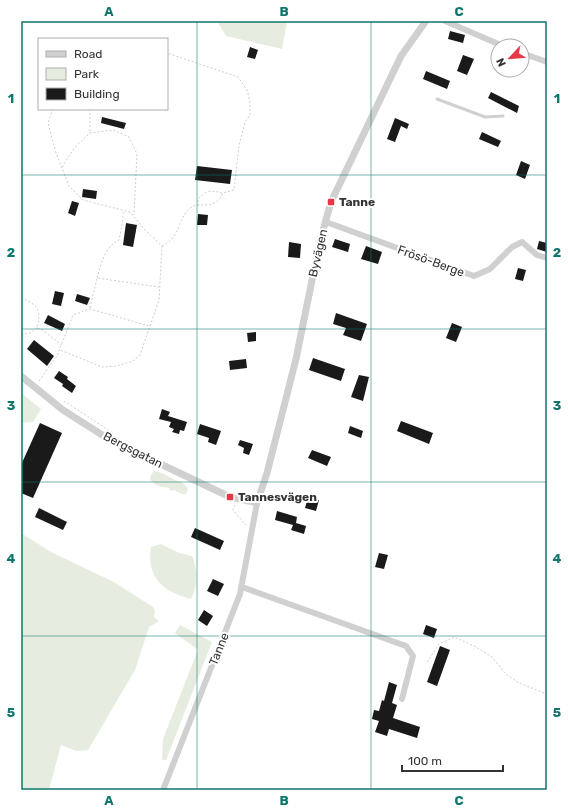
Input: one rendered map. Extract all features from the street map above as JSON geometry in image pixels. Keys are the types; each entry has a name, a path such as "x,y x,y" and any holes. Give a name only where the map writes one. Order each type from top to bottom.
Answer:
{"street":[{"name":"Byvägen","path":"257,503 267,473 296,359 320,241 331,202 401,56 426,21"},
{"path":"445,21 490,40"},
{"path":"530,57 547,62"},
{"name":"Frösö-Berge","path":"326,222 474,276 490,269 512,247 522,242 537,255 547,258"},
{"name":"Bergsgatan","path":"21,376 63,410 110,440 230,497 257,503"},
{"name":"Tanne","path":"163,790 242,587 257,503"},
{"path":"242,587 406,646 413,656 402,699"}],"lane":[{"path":"437,99 485,117 503,116"}],"path":[{"path":"168,53 238,77 247,90 250,102 250,115 244,122 239,146 234,190 223,193 212,190 204,192 198,199 198,206"},
{"path":"53,110 48,123 69,186 83,200 130,212 145,230 162,246 159,300 140,355 133,361 116,366 102,367 60,350"},
{"path":"90,110 90,133"},
{"path":"62,168 75,147 90,133 113,130 129,137 137,154 134,216"},
{"path":"162,246 172,241 189,210 198,206 211,205 219,201 223,193"},
{"path":"90,309 104,254 112,244 119,240 123,220 123,210"},
{"path":"97,278 160,287"},
{"path":"21,298 36,306 40,315 37,328 30,334 21,334"},
{"path":"36,384 60,350 73,315 90,309 150,326"},
{"path":"37,328 41,329 62,346"},
{"path":"62,400 114,434"},
{"path":"237,499 233,510 249,531"},
{"path":"427,662 439,644 454,637 476,647 492,657 506,674 519,683 547,694"}],"green space":[{"path":"217,21 287,21 282,49 226,36"},
{"path":"21,393 41,409 33,422 21,423"},
{"path":"154,471 182,482 188,489 186,494 182,494 174,490 171,491 169,488 158,486 150,480"},
{"path":"21,533 51,552 114,582 153,607 155,611 154,617 159,621 149,627 135,670 88,750 76,751 61,745 49,790 21,790"},
{"path":"161,544 179,553 192,556 196,572 196,583 191,599 165,588 154,575 150,558 151,547"},
{"path":"180,625 212,642 166,760 162,760 163,739 198,650 175,633"}],"building":[{"path":"450,31 465,35 463,43 448,39"},
{"path":"250,47 258,50 255,59 247,57"},
{"path":"463,55 474,59 467,75 457,71"},
{"path":"426,71 450,81 447,89 423,79"},
{"path":"491,92 519,106 517,113 488,98"},
{"path":"102,117 126,123 124,129 101,123"},
{"path":"395,118 409,124 407,129 401,126 395,142 387,139"},
{"path":"482,132 501,141 498,147 479,139"},
{"path":"521,161 530,165 525,179 516,175"},
{"path":"197,166 232,170 230,184 195,180"},
{"path":"83,189 97,191 96,199 82,197"},
{"path":"72,201 79,203 75,216 68,213"},
{"path":"198,214 208,215 207,225 197,225"},
{"path":"126,223 137,225 133,247 123,245"},
{"path":"335,239 350,244 348,252 332,247"},
{"path":"539,241 547,243 547,252 537,249"},
{"path":"289,242 301,244 300,258 288,257"},
{"path":"366,246 382,252 378,264 361,259"},
{"path":"518,268 526,270 523,281 515,279"},
{"path":"55,291 64,293 61,306 52,304"},
{"path":"77,294 90,298 87,305 75,301"},
{"path":"336,313 367,324 361,341 343,335 346,328 333,324"},
{"path":"48,315 65,324 62,331 44,323"},
{"path":"452,323 462,327 456,342 446,338"},
{"path":"256,332 256,341 248,342 247,333"},
{"path":"34,340 54,356 47,366 27,349"},
{"path":"313,358 345,369 341,381 309,370"},
{"path":"246,359 247,368 230,370 229,361"},
{"path":"59,371 68,377 67,379 76,386 72,393 54,378"},
{"path":"359,375 369,377 363,401 351,397"},
{"path":"162,409 170,412 168,416 187,422 184,431 180,430 179,434 172,432 174,429 169,427 171,422 159,419"},
{"path":"401,421 433,433 429,444 397,431"},
{"path":"40,423 62,433 33,498 21,493 21,465"},
{"path":"200,424 221,431 216,445 208,442 209,438 197,434"},
{"path":"350,426 363,431 361,438 348,433"},
{"path":"240,440 253,444 249,455 243,453 244,448 238,445"},
{"path":"312,450 331,457 327,466 308,458"},
{"path":"308,497 319,500 316,511 305,508"},
{"path":"39,508 67,522 63,530 35,517"},
{"path":"277,511 297,517 296,523 306,526 304,534 291,530 293,525 275,520"},
{"path":"195,528 224,541 220,550 191,537"},
{"path":"379,553 388,555 384,569 375,567"},
{"path":"213,579 224,584 218,596 207,591"},
{"path":"204,610 213,616 207,626 198,620"},
{"path":"426,625 437,629 434,638 423,634"},
{"path":"440,646 450,650 437,686 427,682"},
{"path":"389,682 397,685 392,703 397,705 393,718 420,727 417,738 389,729 387,736 375,732 379,721 372,719 374,710 379,711 382,700 384,701"}],"place":[{"name":"Tanne","path":"331,202"},
{"name":"Tannesvägen","path":"230,497"}]}
